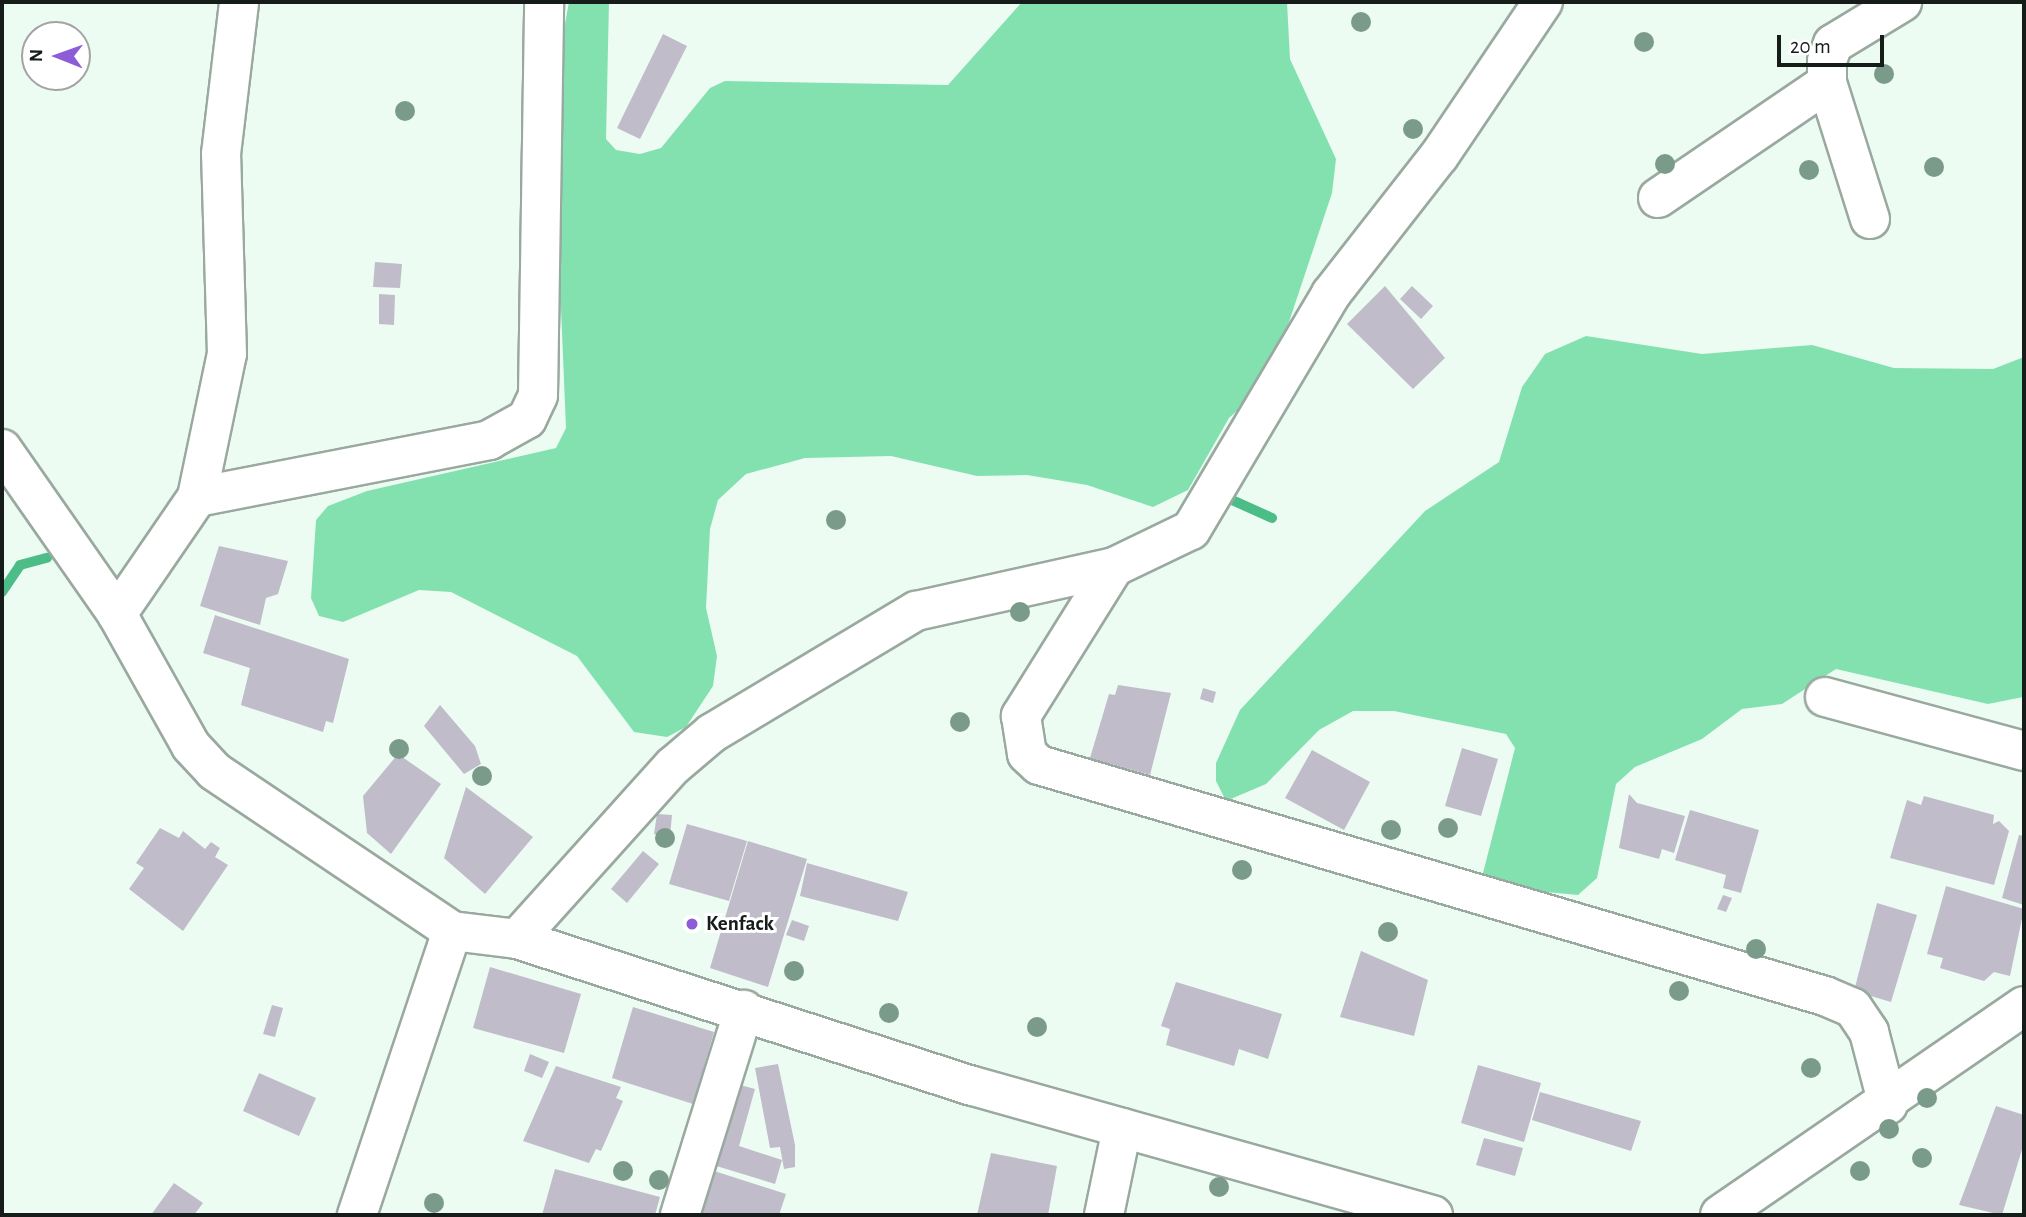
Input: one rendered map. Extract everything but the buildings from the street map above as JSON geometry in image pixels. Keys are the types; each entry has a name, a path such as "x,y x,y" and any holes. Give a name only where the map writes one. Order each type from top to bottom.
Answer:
{"street":[{"path":"117,614 197,497 227,354 221,155 239,2"},
{"path":"197,497 489,440 527,419 538,396 544,2"},
{"path":"517,939 673,766 712,733 916,611 1114,567 1191,530 1331,294 1439,156 1543,2"},
{"path":"1870,219 1827,83 1833,44 1902,2"},
{"path":"1658,198 1827,83"},
{"path":"2,449 117,614 191,746 214,771 452,931 517,939 1122,1128 1433,1215"},
{"path":"1114,567 1021,716 1027,754 1039,765 1825,996 1853,1008 1869,1032 1888,1105"},
{"path":"1825,698 2024,751"},
{"path":"357,1215 452,931"},
{"path":"1720,1215 1888,1105 2024,1006"},
{"path":"680,1215 744,1010"},
{"path":"1104,1215 1122,1128"}],"green space":[{"path":"569,2 609,2 606,139 616,150 640,154 661,148 710,88 725,81 948,85 1022,2 1287,2 1290,59 1336,159 1332,193 1269,382 1229,418 1188,490 1153,507 1087,485 1027,475 977,476 891,456 805,458 746,474 718,500 710,529 706,608 717,656 713,686 686,727 667,737 634,732 577,656 451,592 419,590 343,622 319,616 311,598 316,520 328,506 367,491 556,448 566,428 552,94"},
{"path":"1586,336 1702,354 1812,345 1894,368 1993,369 2024,357 2023,697 1988,704 1836,669 1782,704 1742,709 1702,739 1635,767 1616,784 1597,878 1578,895 1504,888 1482,877 1515,748 1506,734 1394,711 1353,711 1319,730 1266,784 1226,801 1216,781 1216,763 1240,710 1425,511 1499,462 1522,387 1545,354"}],"waterway":[{"path":"1221,495 1272,518"},
{"path":"2,592 20,565 47,558"}],"place":[{"name":"Kenfack","path":"692,924"}]}
